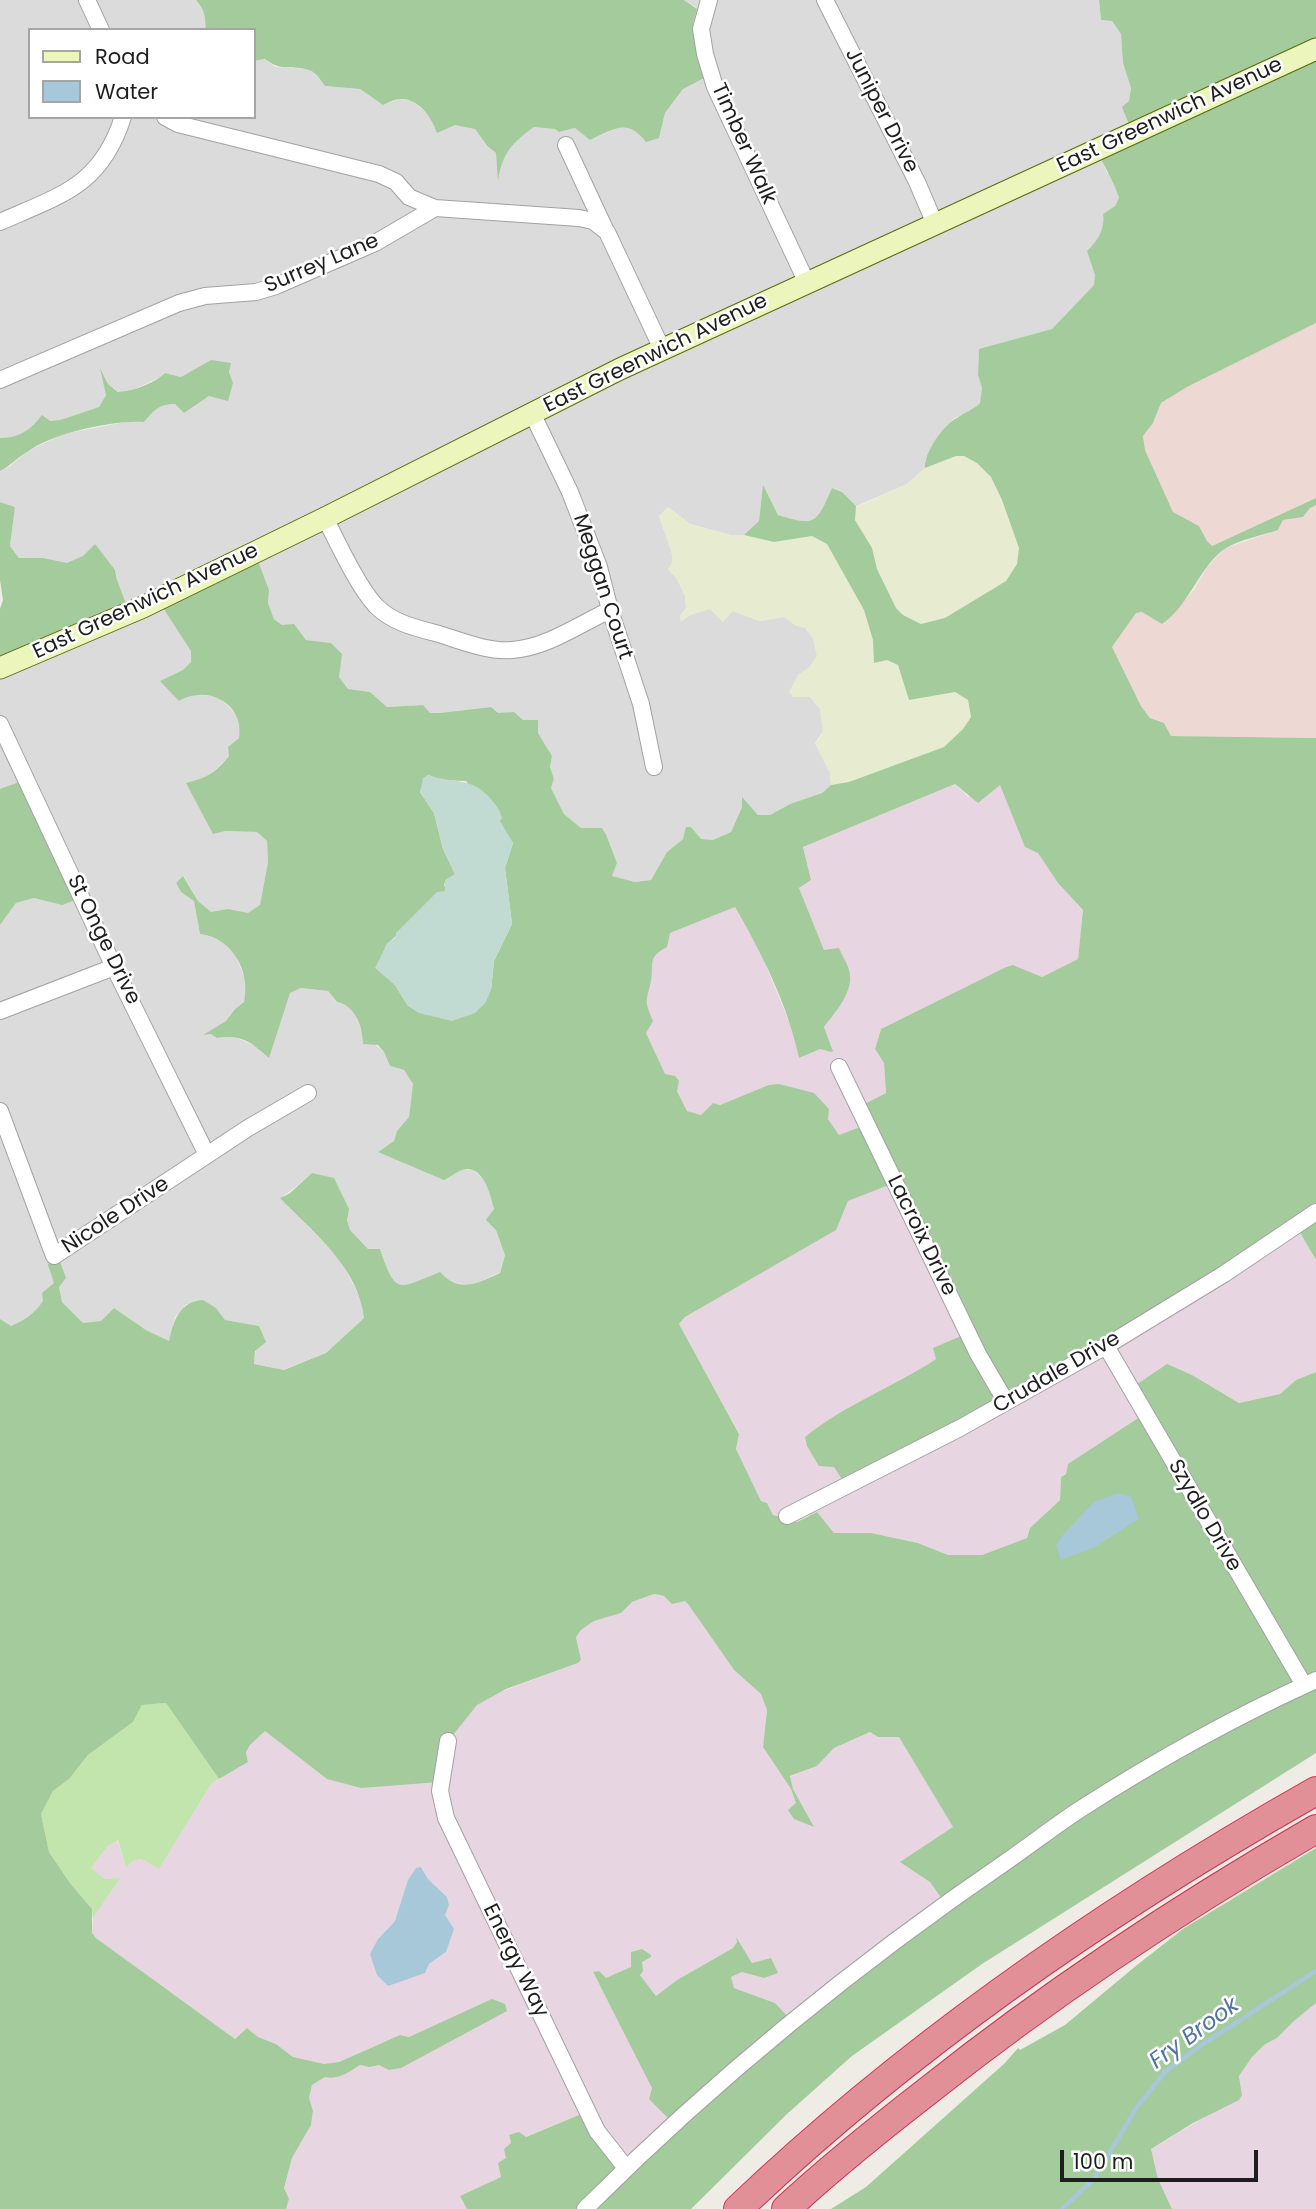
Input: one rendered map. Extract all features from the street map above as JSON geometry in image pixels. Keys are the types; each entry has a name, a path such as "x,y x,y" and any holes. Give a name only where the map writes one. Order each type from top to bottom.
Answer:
{"highway":[{"path":"738,2209 796,2155 879,2086 1021,1978 1171,1877 1316,1791"},
{"path":"786,2209 902,2111 1016,2022 1134,1941 1245,1870 1316,1829"}],"street":[{"path":"88,0 100,28"},
{"name":"Timber Walk","path":"709,0 701,29 715,86 807,283"},
{"name":"Juniper Drive","path":"825,0 918,182 935,224"},
{"name":"East Greenwich Avenue","path":"0,668 143,607 662,349 1316,49"},
{"path":"0,222 82,183 97,168 112,146 122,119"},
{"path":"168,119 178,124 379,174 396,182 409,197 435,208 579,218 593,221 607,233"},
{"path":"566,145 662,349"},
{"name":"Surrey Lane","path":"0,380 178,303 205,296 256,292 276,286 375,243 435,208"},
{"name":"Meggan Court","path":"532,413 586,530 599,567 641,704 654,766"},
{"path":"325,518 365,591 375,604 388,616 410,626 483,647 510,650 531,647 610,610"},
{"name":"St Onge Drive","path":"0,724 114,967 207,1155"},
{"path":"0,1011 114,967"},
{"name":"Lacroix Drive","path":"839,1067 978,1354 1006,1402"},
{"name":"Nicole Drive","path":"0,1111 54,1256 248,1128 308,1093"},
{"name":"Crudale Drive","path":"787,1517 840,1491 1106,1346 1224,1274 1316,1212"},
{"name":"Szydlo Drive","path":"1106,1346 1310,1682"},
{"path":"585,2209 626,2168 751,2057 877,1954 959,1894 1078,1811 1178,1749 1310,1682"},
{"name":"Energy Way","path":"448,1741 440,1791 446,1818 597,2131 626,2168"}],"shaded area":[{"path":"0,0 196,0 204,8 207,18 206,28 28,28 28,119 256,119 256,61 265,59 275,67 309,69 325,86 360,89 383,105 400,99 412,101 432,117 475,129 486,146 496,153 499,177 504,154 515,141 534,127 555,129 559,132 575,128 590,140 620,127 659,138 665,113 684,88 708,76 693,23 696,7 684,0 1099,0 1101,20 1112,21 1121,34 1123,63 1131,88 1129,101 1132,132 1096,150 1107,173 1113,178 1119,198 1115,206 1103,214 1104,225 1097,241 1087,251 1096,275 1094,285 1052,329 979,350 978,375 982,388 980,403 953,419 925,461 925,468 907,484 856,506 842,492 832,488 820,515 812,521 802,522 778,515 763,486 759,521 744,535 731,535 690,524 668,507 659,516 672,554 672,563 668,569 677,579 685,596 686,608 680,616 681,621 690,615 710,609 715,613 733,611 760,621 784,617 805,628 813,638 817,656 810,667 798,675 793,697 810,697 820,709 823,731 815,743 830,773 831,785 822,793 790,804 770,815 758,815 742,806 731,832 713,840 701,839 691,827 683,839 667,852 651,880 635,882 611,876 617,863 602,828 581,828 564,814 551,788 554,779 550,767 552,756 538,733 513,712 498,714 490,707 430,713 422,705 387,707 370,692 348,689 339,677 331,643 306,640 294,625 282,625 274,619 268,603 269,590 191,651 191,662 183,670 161,681 190,694 219,697 237,716 241,727 239,738 228,747 229,756 207,778 186,784 225,831 258,832 267,841 268,862 260,905 248,914 228,909 211,913 198,901 184,876 176,883 181,892 194,900 200,934 213,935 233,949 248,987 244,1002 226,1021 205,1035 212,1034 217,1038 233,1036 255,1046 290,993 301,988 328,991 336,1002 344,1003 355,1013 363,1035 384,1052 390,1066 404,1070 413,1084 409,1117 397,1131 394,1141 379,1151 474,1171 484,1180 492,1197 496,1230 505,1254 500,1272 471,1286 448,1281 440,1273 405,1286 395,1284 380,1249 368,1249 350,1230 347,1220 312,1174 281,1198 339,1258 362,1301 364,1318 326,1353 283,1370 254,1364 259,1326 225,1320 216,1308 186,1304 175,1317 169,1341 146,1330 114,1308 101,1321 83,1323 62,1302 59,1287 54,1283 43,1293 43,1301 35,1313 25,1321 10,1326 0,1319 0,925 16,903 34,898 62,905 23,780 0,789 0,668 117,580 115,570 83,556 67,564 43,558 19,558 10,546 15,507 0,502 0,471 28,451 64,434 130,421 144,422 154,409 162,404 175,404 184,413 233,383 229,372 211,360 181,377 165,373 131,391 119,392 108,384 102,371 106,395 99,407 50,421 10,439 0,438"},
{"path":"1316,323 1316,498 1212,546 1199,526 1173,512 1145,450 1143,436 1153,423 1161,403 1187,387"},
{"path":"1316,505 1316,738 1171,736 1164,723 1150,718 1141,706 1112,647 1135,613 1142,612 1162,623 1194,590 1207,567 1226,548 1278,530 1283,520 1303,517"},
{"path":"428,775 469,783 483,791 499,810 502,818 500,821 513,843 505,868 512,924 494,961 491,990 486,1002 475,1013 452,1021 419,1013 408,1006 395,985 375,968 396,933 437,892 445,891 445,880 455,874 443,849 434,813 420,792 423,778"},
{"path":"955,784 968,797 1000,784 1011,810 1038,853 1058,883 1083,910 1078,959 1042,977 1013,965 1006,967 881,1029 875,1049 884,1063 886,1093 860,1107 866,1125 839,1136 828,1119 779,1084 720,1105 713,1103 701,1116 687,1111 665,1075 646,1033 645,1000 651,978 651,964 655,953 670,933 735,907 760,951 794,1034 799,1058 820,1049 833,1050 824,1027 838,1010 824,950 799,888 811,880 803,847"},
{"path":"893,1183 966,1334 916,1373 823,1423 805,1437 1298,1229 1316,1260 1316,1372 1296,1380 1280,1394 1239,1403 1192,1375 1167,1365 1153,1375 1143,1415 1061,1477 1060,1500 1030,1528 1027,1538 982,1555 948,1555 918,1543 871,1533 834,1533 808,1515 797,1522 773,1515 767,1503 761,1501 736,1449 739,1433 679,1324 685,1317 835,1230 848,1201"},
{"path":"654,1594 685,1601 734,1670 761,1694 767,1710 763,1747 791,1789 796,1803 794,1819 813,1826 793,1789 790,1777 817,1766 834,1748 870,1732 878,1737 899,1736 953,1827 930,1882 944,1902 790,2020 775,2003 734,1988 731,1977 742,1972 764,1978 737,1942 733,1948 677,1980 656,1996 640,1975 642,1962 650,1957 631,1952 631,1967 605,1979 593,1973 671,2121 628,2164 586,2112 525,2137 509,2135 511,2143 501,2177 461,2196 467,2209 286,2209 289,2199 284,2188 292,2158 311,2125 313,2111 308,2098 312,2085 325,2077 341,2076 360,2065 369,2067 379,2064 492,2000 409,2037 400,2035 339,2062 324,2065 293,2057 247,2028 235,2039 96,1938 92,1933 93,1919 119,1879 105,1879 91,1868 117,1839 126,1868 133,1861 142,1859 159,1868 211,1784 248,1762 246,1752 265,1730 327,1779 450,1739 477,1705 487,1697 578,1663 581,1660 576,1637 581,1630 594,1621 621,1613 632,1602","holes":["421,1867 428,1879 447,1897 449,1905 445,1915 446,1952 429,1964 378,1939 395,1921"]},
{"path":"1316,2003 1316,2209 1172,2209 1158,2179 1151,2149 1242,2095 1239,2076 1252,2057"}],"green space":[{"path":"196,0 684,0 697,9 693,23 708,76 683,89 665,113 659,138 646,142 632,130 620,128 590,140 575,128 559,132 555,129 534,127 509,150 502,163 498,181 496,153 487,146 475,129 455,125 437,133 428,115 413,102 398,99 383,105 360,89 325,86 309,70 277,66 265,59 256,61 256,28 206,28"},
{"path":"1099,0 1316,0 1316,323 1187,387 1161,403 1153,423 1143,436 1145,450 1173,512 1199,526 1212,546 1316,498 1316,505 1303,517 1283,520 1278,530 1226,548 1209,565 1172,616 1162,624 1142,612 1136,613 1112,647 1141,706 1150,718 1164,723 1171,736 1316,738 1316,1260 1298,1229 849,1490 834,1467 819,1466 807,1446 805,1437 836,1415 936,1359 933,1348 966,1334 894,1183 848,1201 836,1230 685,1317 679,1324 739,1434 736,1449 761,1501 767,1503 773,1515 797,1522 817,1512 834,1533 871,1533 918,1543 948,1555 982,1555 1027,1538 1030,1528 1060,1500 1061,1477 1066,1474 1068,1464 1143,1415 1130,1389 1167,1364 1192,1375 1239,1403 1280,1394 1296,1380 1316,1372 1316,1753 982,1964 852,2056 787,2114 691,2209 467,2209 460,2196 501,2177 498,2163 506,2158 504,2149 511,2143 509,2135 519,2132 526,2137 586,2112 623,2166 671,2121 649,2099 652,2088 593,1972 599,1971 606,1978 631,1967 631,1952 642,1949 651,1957 642,1962 643,1971 640,1975 656,1996 677,1980 733,1948 737,1942 736,1937 752,1963 771,1958 778,1973 764,1978 742,1972 731,1977 734,1988 775,2003 790,2019 944,1902 930,1882 900,1862 953,1827 899,1737 878,1737 870,1732 834,1748 817,1766 790,1776 793,1789 814,1827 794,1819 788,1810 796,1803 791,1789 763,1747 767,1710 761,1694 734,1670 685,1601 672,1604 664,1596 654,1594 632,1602 621,1613 594,1621 581,1630 576,1637 581,1660 578,1663 506,1689 477,1705 450,1739 439,1782 361,1788 327,1779 265,1731 246,1752 248,1762 219,1779 166,1703 142,1705 133,1722 88,1755 69,1779 53,1791 41,1814 49,1852 92,1909 92,1933 96,1938 235,2039 247,2028 293,2057 324,2064 339,2062 400,2035 409,2037 492,1999 505,2004 507,2011 401,2068 389,2070 379,2065 360,2065 344,2075 325,2077 312,2085 309,2098 313,2111 311,2125 292,2158 284,2188 289,2199 286,2209 0,2209 0,1319 11,1326 40,1306 43,1301 42,1293 54,1283 48,1265 53,1255 58,1256 66,1278 59,1287 62,1302 83,1323 101,1321 114,1308 146,1330 169,1341 176,1319 183,1308 203,1300 216,1308 225,1320 259,1326 266,1342 255,1351 254,1364 284,1370 326,1353 364,1318 360,1300 344,1267 320,1238 280,1198 289,1194 312,1173 334,1178 349,1209 347,1220 350,1230 368,1249 380,1249 390,1275 400,1284 406,1285 440,1272 455,1283 477,1283 500,1273 505,1255 496,1230 486,1220 494,1209 482,1177 465,1169 444,1180 378,1152 394,1141 397,1131 409,1117 413,1084 404,1070 390,1066 378,1045 363,1044 357,1018 349,1007 337,1002 328,991 301,988 290,993 269,1058 240,1038 203,1035 226,1021 244,1002 245,979 237,958 230,949 211,937 200,934 194,901 181,892 176,883 183,876 198,901 211,912 228,909 248,913 260,905 268,862 267,841 257,832 225,831 213,834 186,783 210,774 224,762 229,756 228,747 239,738 239,726 230,706 221,700 201,695 179,701 160,681 183,670 191,662 191,651 158,600 256,556 269,590 268,603 274,619 282,625 294,624 306,640 331,643 342,654 339,677 348,689 370,692 387,707 423,705 430,713 440,713 491,707 498,713 514,712 523,720 538,720 538,733 552,756 550,767 554,779 551,788 564,814 581,828 602,828 617,863 612,876 635,882 651,880 667,852 683,839 686,827 691,827 701,839 713,840 731,832 742,807 742,797 758,815 770,815 790,804 822,793 831,785 849,782 944,747 971,717 968,700 955,692 909,700 898,665 887,660 874,663 873,640 864,610 827,544 812,536 774,542 744,535 759,521 763,485 778,515 801,521 814,519 818,515 832,488 842,492 856,506 855,520 872,548 877,569 896,608 903,615 921,624 945,618 1006,581 1017,564 1019,548 991,477 977,463 964,456 956,456 925,468 926,462 935,440 946,427 980,403 982,388 978,375 979,349 1052,329 1094,285 1095,275 1087,251 1100,234 1103,214 1115,206 1119,198 1097,152 1132,132 1122,107 1129,101 1131,88 1123,63 1121,34 1112,21 1101,20","holes":["428,775 442,780 466,781 513,843 505,868 512,924 494,961 491,990 408,1006 395,985 376,968 387,944 446,891 444,884 455,874 443,849 434,813 420,792","955,784 978,803 1000,785 1025,847 1038,853 1058,883 1083,910 1078,959 1042,977 1013,965 1006,967 881,1029 875,1049 884,1063 886,1093 859,1107 866,1125 839,1135 828,1119 829,1109 814,1093 779,1084 769,1085 720,1105 713,1103 701,1115 687,1111 677,1091 679,1081 675,1076 665,1074 646,1033 653,1021 647,1001 653,961 656,954 667,947 670,933 735,907 773,980 799,1058 820,1049 833,1051 824,1027 847,993 850,978 839,948 824,950 799,888 811,880 803,847"]},
{"path":"211,360 231,363 229,372 233,383 228,401 209,396 184,413 175,404 169,404 157,408 144,422 100,426 67,434 38,445 0,471 0,438 13,437 24,432 42,415 50,421 60,420 99,407 106,395 100,368 108,384 118,392 143,386 165,373 181,377"},
{"path":"956,456 964,456 977,463 991,477 1019,548 1017,564 1006,581 945,618 921,624 903,615 896,608 877,569 872,548 855,520 855,508 907,484 925,468"},
{"path":"0,502 15,507 10,546 19,558 43,558 67,563 83,556 95,544 115,570 129,612 0,668 0,609 3,600 0,580"},
{"path":"668,507 690,524 731,535 774,542 812,536 827,544 864,610 873,640 874,662 887,660 898,665 909,700 955,692 968,700 971,716 963,729 944,747 849,782 831,785 830,773 815,743 823,731 820,709 810,697 793,697 789,692 798,675 810,667 817,656 813,638 805,628 784,617 760,621 733,611 723,622 710,609 690,615 681,622 680,616 686,608 685,596 677,579 668,569 672,563 672,554 659,516"},
{"path":"24,780 81,898 62,905 34,898 16,903 0,925 0,789"},
{"path":"166,1703 219,1779 211,1784 159,1869 142,1859 133,1861 126,1868 118,1840 108,1846 91,1868 105,1879 120,1878 93,1919 92,1909 49,1852 41,1814 53,1791 69,1779 88,1755 133,1722 142,1705"},
{"path":"1316,1848 1316,2003 1252,2057 1239,2076 1242,2095 1239,2100 1193,2123 1151,2149 1158,2179 1172,2209 831,2209 866,2187 1005,2063 1018,2048 1020,2050 1065,2025 1183,1929"}],"water":[{"path":"1118,1493 1131,1497 1139,1519 1093,1548 1061,1560 1056,1546 1062,1536 1094,1502"},
{"path":"421,1867 428,1879 447,1897 449,1905 445,1915 454,1929 446,1952 429,1964 425,1973 388,1986 377,1975 370,1954 378,1939 395,1921 408,1880 416,1868"}],"waterway":[{"name":"Fry Brook","path":"1062,2209 1093,2180 1137,2107 1166,2071 1316,1971"}]}
